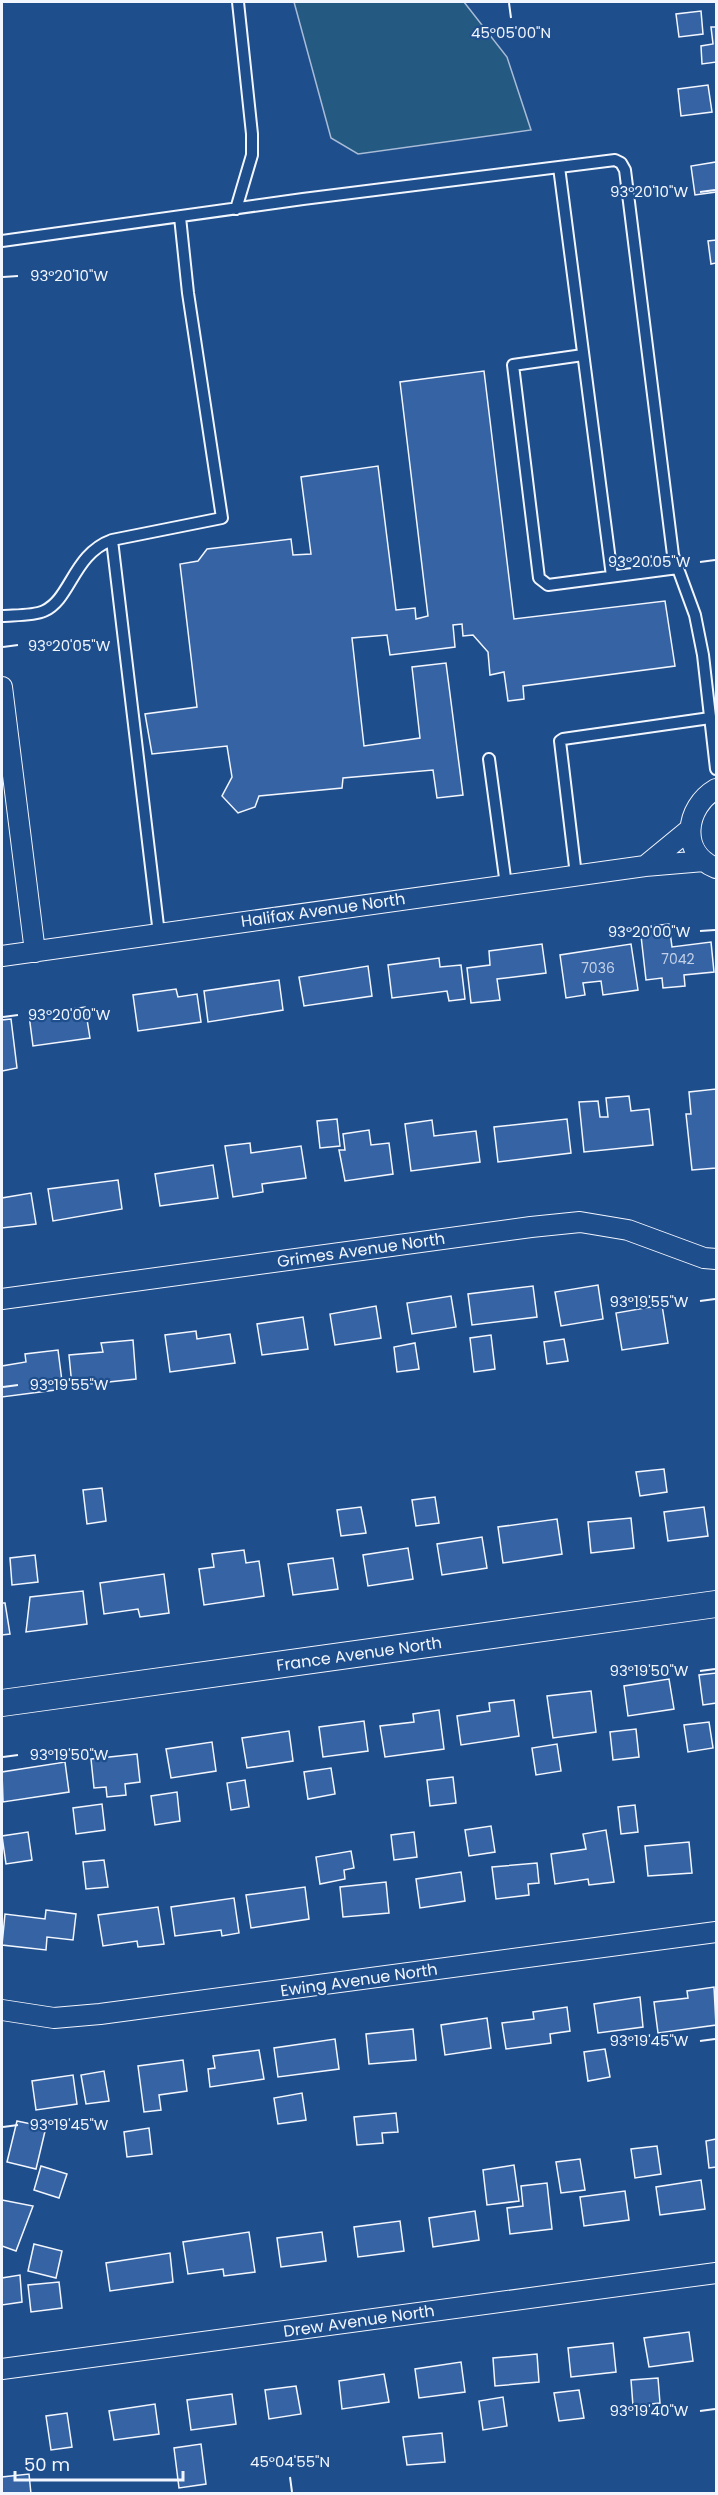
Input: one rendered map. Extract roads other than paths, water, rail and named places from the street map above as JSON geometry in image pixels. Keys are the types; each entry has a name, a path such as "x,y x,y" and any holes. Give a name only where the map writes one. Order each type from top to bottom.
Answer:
{"street":[{"path":"2,687 35,952"},
{"path":"710,864 697,851 690,829 692,816 698,804 717,789"},
{"path":"645,866 690,829"},
{"name":"Halifax Avenue North","path":"2,956 645,866 710,864"},
{"name":"Grimes Avenue North","path":"2,1299 580,1222 628,1230 704,1258 717,1259"},
{"name":"France Avenue North","path":"2,1703 717,1604"},
{"name":"Ewing Avenue North","path":"2,2010 54,2018 100,2014 717,1932"},
{"name":"Drew Avenue North","path":"2,2369 717,2273"}],"lane":[{"path":"236,209 252,155 252,134 238,2"},
{"path":"2,241 559,167 615,160 621,163 625,171 673,555 695,615 703,655 717,769"},
{"path":"559,167 612,576"},
{"path":"2,616 44,611 57,600 85,557 101,544 222,518 188,293 180,217"},
{"path":"583,355 513,365 539,578 548,585 678,568"},
{"path":"112,540 159,934"},
{"path":"576,875 561,741 710,718"},
{"path":"489,759 506,885"}]}
